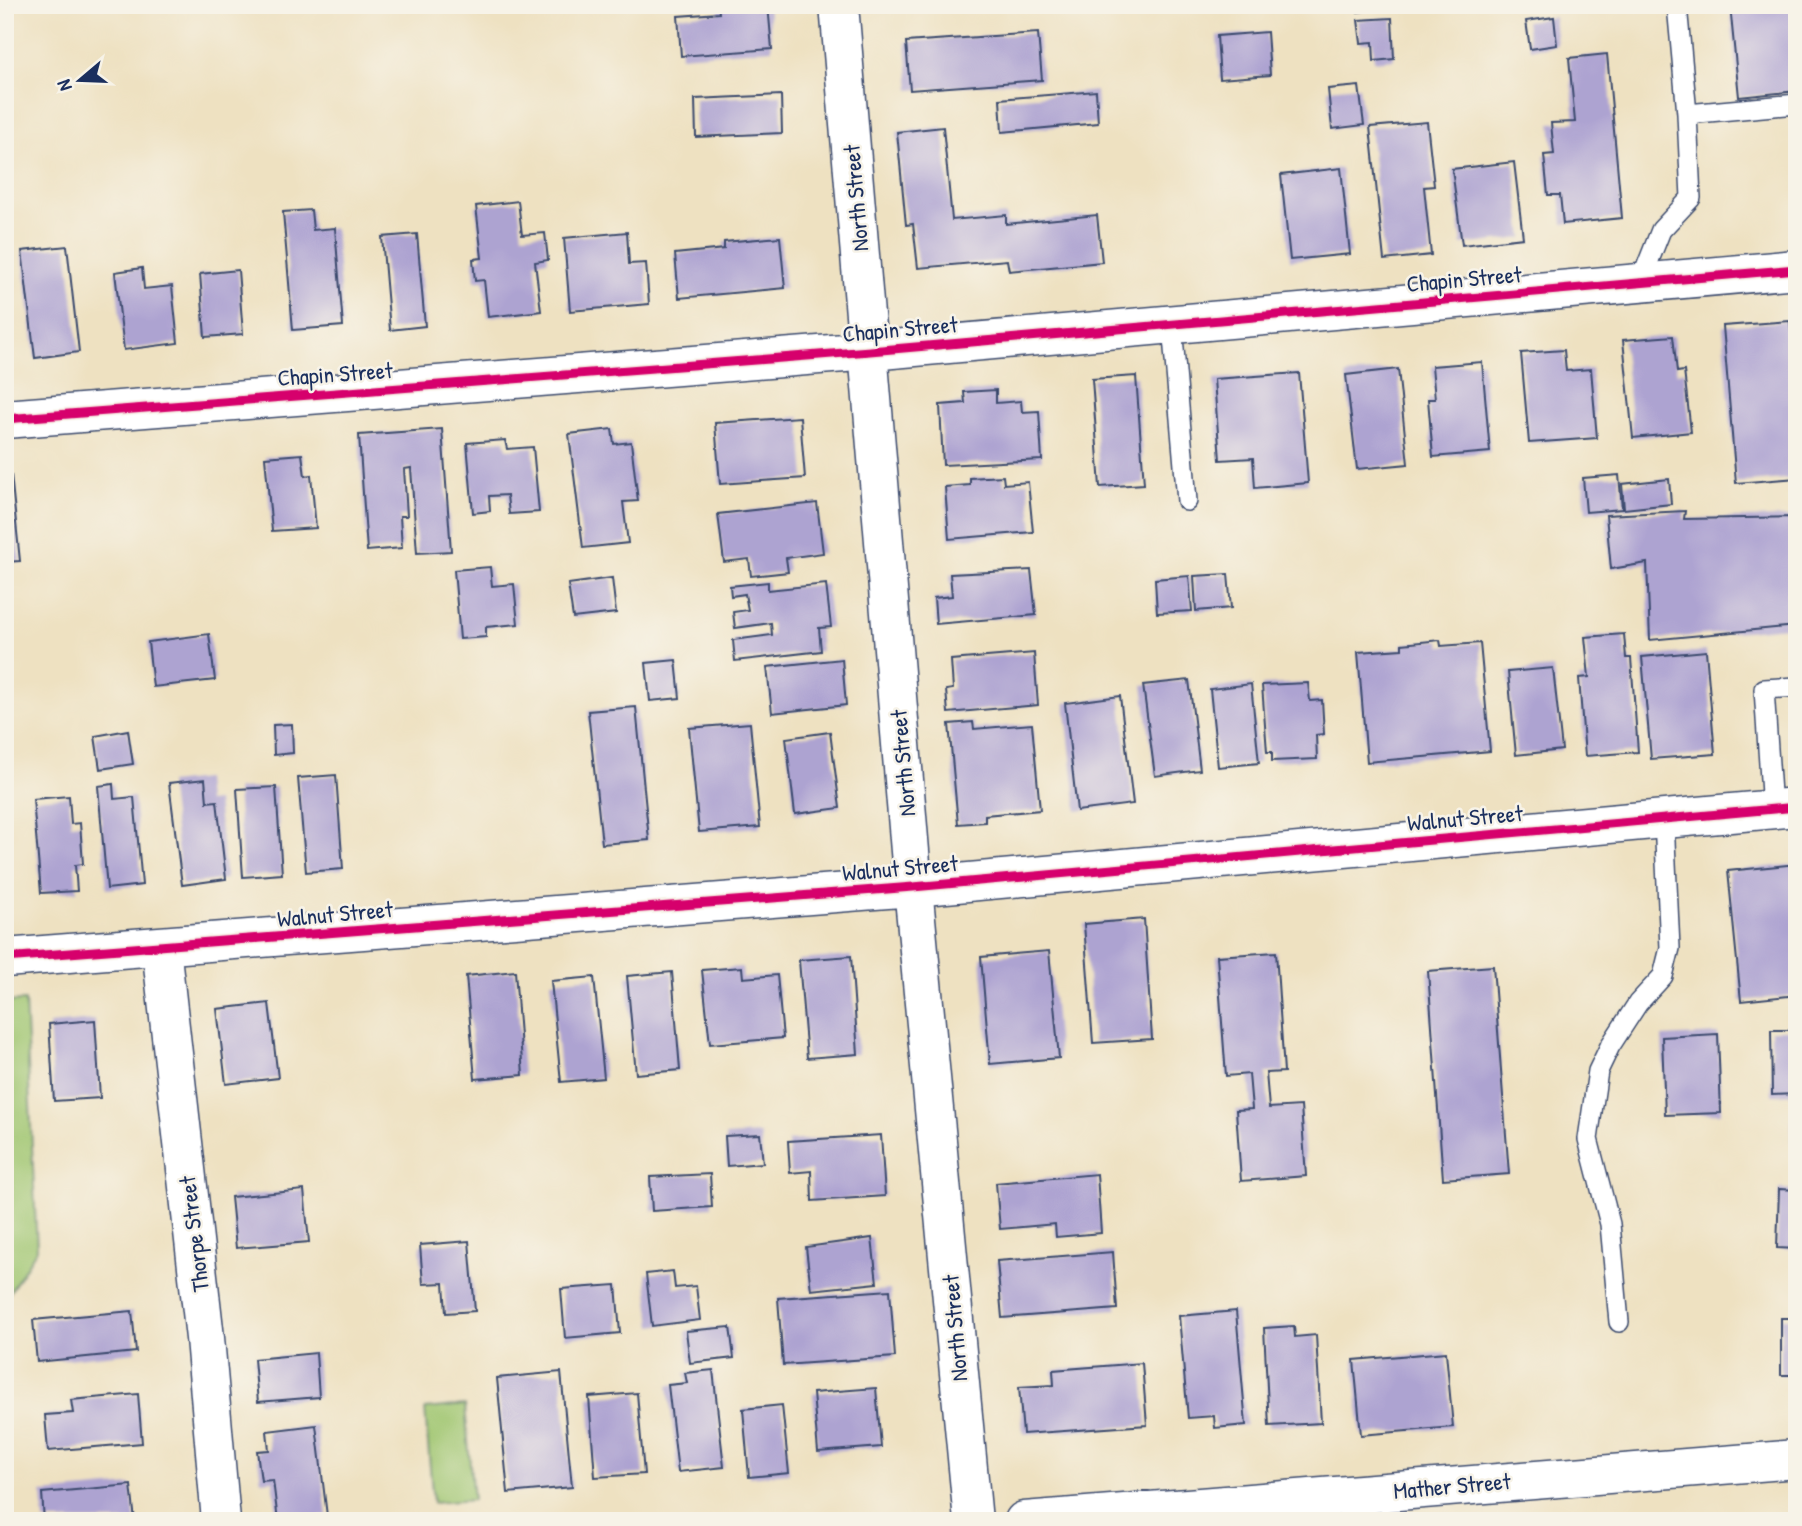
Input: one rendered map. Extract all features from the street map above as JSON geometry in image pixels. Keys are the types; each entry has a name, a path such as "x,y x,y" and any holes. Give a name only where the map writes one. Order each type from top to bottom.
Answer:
{"street":[{"name":"North Street","path":"839,5 913,887 973,1521"},
{"name":"Chapin Street","path":"5,419 870,351 1797,270"},
{"name":"Walnut Street","path":"5,958 913,887 1784,808"},
{"name":"Thorpe Street","path":"161,947 205,1338 221,1521"},
{"name":"Mather Street","path":"1024,1521 1797,1459"}],"lane":[{"path":"1640,283 1661,230 1691,198 1677,5"},
{"path":"1687,114 1797,104"},
{"path":"1172,325 1187,501"},
{"path":"1784,808 1764,688 1797,687"},
{"path":"1619,1322 1610,1224 1588,1139 1598,1071 1610,1046 1638,1003 1663,976 1670,948 1664,820"}],"green space":[{"path":"25,1001 37,1249 5,1300 5,1002"},
{"path":"465,1405 473,1500 433,1503 425,1409"}],"building":[{"path":"718,5 768,5 772,49 681,56 678,16 719,13"},
{"path":"1356,5 1395,5 1395,7 1357,12"},
{"path":"1730,5 1797,5 1797,91 1739,97"},
{"path":"1554,17 1557,45 1530,49 1526,21"},
{"path":"1392,18 1394,59 1374,61 1373,42 1361,43 1358,20"},
{"path":"1267,32 1270,75 1220,79 1217,36"},
{"path":"1038,33 1042,80 910,90 906,42"},
{"path":"1607,54 1622,218 1563,224 1560,195 1548,195 1544,155 1554,154 1551,123 1575,122 1569,58"},
{"path":"1359,86 1364,125 1332,129 1328,89"},
{"path":"1096,91 1098,123 1002,132 1000,99"},
{"path":"781,95 782,133 696,137 695,99"},
{"path":"1427,122 1434,186 1424,187 1431,255 1384,260 1370,127"},
{"path":"943,127 952,220 1006,215 1006,224 1097,215 1102,262 1009,271 1007,260 918,268 913,224 906,225 897,132"},
{"path":"1514,162 1523,238 1462,245 1452,169"},
{"path":"1341,168 1350,254 1290,260 1281,175"},
{"path":"518,201 522,235 545,233 548,260 535,262 541,311 488,317 484,280 475,281 473,259 482,258 476,206"},
{"path":"311,210 313,230 335,228 343,326 293,330 283,212"},
{"path":"627,232 629,264 646,263 649,304 570,311 564,238"},
{"path":"417,234 425,326 390,330 382,237"},
{"path":"780,237 785,288 679,298 675,254 724,249 724,242"},
{"path":"67,246 79,352 35,358 22,251"},
{"path":"142,268 144,289 172,286 178,343 124,350 115,272"},
{"path":"238,270 243,334 205,337 200,274"},
{"path":"1790,321 1797,400 1797,478 1736,483 1723,326"},
{"path":"1673,336 1677,372 1684,371 1691,432 1633,438 1623,340"},
{"path":"1564,350 1566,371 1591,369 1597,438 1529,443 1521,353"},
{"path":"1482,362 1490,452 1433,457 1428,399 1435,399 1432,366"},
{"path":"1398,369 1408,464 1357,469 1346,375"},
{"path":"1299,373 1308,483 1255,488 1253,458 1220,460 1214,379"},
{"path":"1136,376 1144,484 1100,487 1092,379"},
{"path":"996,390 996,403 1021,401 1022,412 1039,411 1042,460 943,465 940,405 965,403 964,392"},
{"path":"800,417 805,478 720,484 715,423"},
{"path":"442,429 451,551 417,553 411,468 404,469 407,516 400,516 402,548 367,551 359,435"},
{"path":"612,429 614,444 631,442 638,501 623,502 628,543 583,548 569,434"},
{"path":"505,440 507,449 533,447 539,512 509,514 507,495 489,496 490,511 473,513 467,443"},
{"path":"302,454 305,476 311,475 316,528 272,531 265,457"},
{"path":"11,474 20,561 5,562 5,475"},
{"path":"1619,475 1622,509 1586,512 1583,478"},
{"path":"1003,476 1004,484 1028,482 1033,532 949,539 945,487 970,485 970,478"},
{"path":"1669,479 1671,504 1624,509 1622,484"},
{"path":"817,503 823,553 786,558 788,572 751,576 749,559 724,562 718,514"},
{"path":"1685,511 1684,519 1797,517 1797,626 1650,640 1647,563 1611,569 1606,515"},
{"path":"490,567 492,586 514,584 518,624 486,627 486,637 460,639 454,570"},
{"path":"1031,570 1036,615 936,624 934,598 952,596 950,574"},
{"path":"1228,574 1231,608 1196,611 1194,576"},
{"path":"1189,576 1192,611 1157,613 1155,579"},
{"path":"612,578 616,613 573,618 568,584"},
{"path":"768,582 768,590 826,584 831,627 819,628 821,651 735,661 733,640 772,635 771,623 735,628 733,612 748,610 745,594 731,596 730,586"},
{"path":"209,634 215,680 153,687 148,642"},
{"path":"1624,634 1626,658 1631,658 1638,752 1585,756 1579,678 1589,677 1585,637"},
{"path":"1440,640 1441,646 1480,643 1490,751 1367,762 1358,652 1402,649 1402,644"},
{"path":"1706,651 1715,754 1651,759 1642,657"},
{"path":"1034,653 1038,705 948,713 946,690 953,689 951,660"},
{"path":"842,659 846,705 772,713 767,667"},
{"path":"676,660 680,698 650,701 646,663"},
{"path":"1553,668 1562,750 1516,755 1508,672"},
{"path":"1189,680 1200,770 1155,776 1143,685"},
{"path":"1308,683 1310,701 1322,700 1324,734 1316,735 1317,759 1272,761 1272,752 1267,752 1262,685"},
{"path":"1251,684 1259,763 1218,767 1210,689"},
{"path":"1120,696 1133,804 1077,811 1065,703"},
{"path":"636,707 649,840 602,844 588,711"},
{"path":"973,722 974,729 1032,724 1040,810 985,815 985,822 958,824 949,724"},
{"path":"750,723 760,827 699,832 689,728"},
{"path":"292,724 293,753 274,755 273,725"},
{"path":"128,730 133,764 100,769 95,736"},
{"path":"830,732 840,808 795,814 786,738"},
{"path":"336,775 343,869 306,872 298,778"},
{"path":"205,779 207,802 217,801 226,879 182,885 169,783"},
{"path":"113,784 114,799 134,797 142,885 107,889 98,786"},
{"path":"276,787 282,874 243,877 237,789"},
{"path":"69,796 71,824 80,823 83,864 75,865 77,891 41,893 33,799"},
{"path":"1797,864 1797,995 1741,1001 1728,871"},
{"path":"1144,919 1152,1039 1093,1043 1084,924"},
{"path":"1049,951 1059,1058 990,1064 981,957"},
{"path":"1276,952 1284,1072 1266,1073 1269,1108 1301,1106 1306,1176 1241,1181 1236,1110 1252,1109 1249,1074 1226,1076 1217,956"},
{"path":"851,956 858,1054 807,1058 799,960"},
{"path":"1493,966 1509,1174 1443,1179 1428,971"},
{"path":"742,967 743,978 777,975 783,1038 710,1044 702,970"},
{"path":"515,971 523,1075 475,1079 466,976"},
{"path":"672,972 680,1070 636,1074 627,976"},
{"path":"594,977 604,1078 561,1082 551,981"},
{"path":"269,1003 278,1078 226,1084 217,1009"},
{"path":"95,1020 100,1098 54,1101 49,1024"},
{"path":"1771,1030 1797,1030 1797,1094 1772,1095"},
{"path":"1718,1034 1721,1113 1665,1115 1662,1037"},
{"path":"1791,1111 1797,1111 1797,1145 1792,1145"},
{"path":"760,1134 763,1163 727,1166 725,1136"},
{"path":"881,1135 885,1196 812,1201 811,1171 790,1173 788,1141"},
{"path":"710,1174 712,1207 652,1211 650,1177"},
{"path":"1097,1174 1101,1233 1056,1237 1055,1224 1000,1229 996,1183"},
{"path":"1779,1189 1797,1190 1797,1249 1777,1248"},
{"path":"304,1190 309,1242 236,1248 231,1197"},
{"path":"872,1238 877,1283 811,1290 806,1247"},
{"path":"469,1241 475,1311 446,1313 444,1283 423,1284 420,1245"},
{"path":"1113,1252 1117,1309 1002,1318 997,1261"},
{"path":"673,1271 675,1288 696,1286 700,1320 652,1326 646,1274"},
{"path":"616,1285 620,1333 565,1338 561,1289"},
{"path":"890,1290 895,1357 783,1365 778,1298"},
{"path":"132,1311 136,1352 37,1362 33,1320"},
{"path":"1236,1311 1246,1425 1215,1428 1214,1416 1188,1418 1179,1316"},
{"path":"1781,1318 1797,1318 1797,1375 1781,1375"},
{"path":"1294,1326 1295,1337 1316,1335 1321,1423 1269,1426 1264,1328"},
{"path":"730,1327 734,1358 690,1363 686,1331"},
{"path":"1446,1352 1453,1427 1361,1435 1354,1360"},
{"path":"316,1353 319,1397 258,1402 254,1359"},
{"path":"1142,1363 1147,1425 1023,1434 1019,1387 1054,1385 1053,1370"},
{"path":"713,1370 724,1467 678,1472 668,1385 687,1383 685,1373"},
{"path":"561,1372 572,1487 508,1493 497,1378"},
{"path":"876,1388 881,1447 818,1452 813,1393"},
{"path":"637,1393 644,1474 595,1477 589,1397"},
{"path":"138,1394 142,1443 48,1451 45,1415 73,1413 71,1400"},
{"path":"782,1405 789,1473 749,1477 743,1409"},
{"path":"316,1425 327,1516 278,1521 273,1480 261,1481 257,1451 269,1450 267,1431"},
{"path":"131,1485 135,1521 44,1521 42,1493"}],"cycle path":[{"path":"5,419 870,351 1797,269"},
{"path":"5,958 913,887 1797,807"}]}
